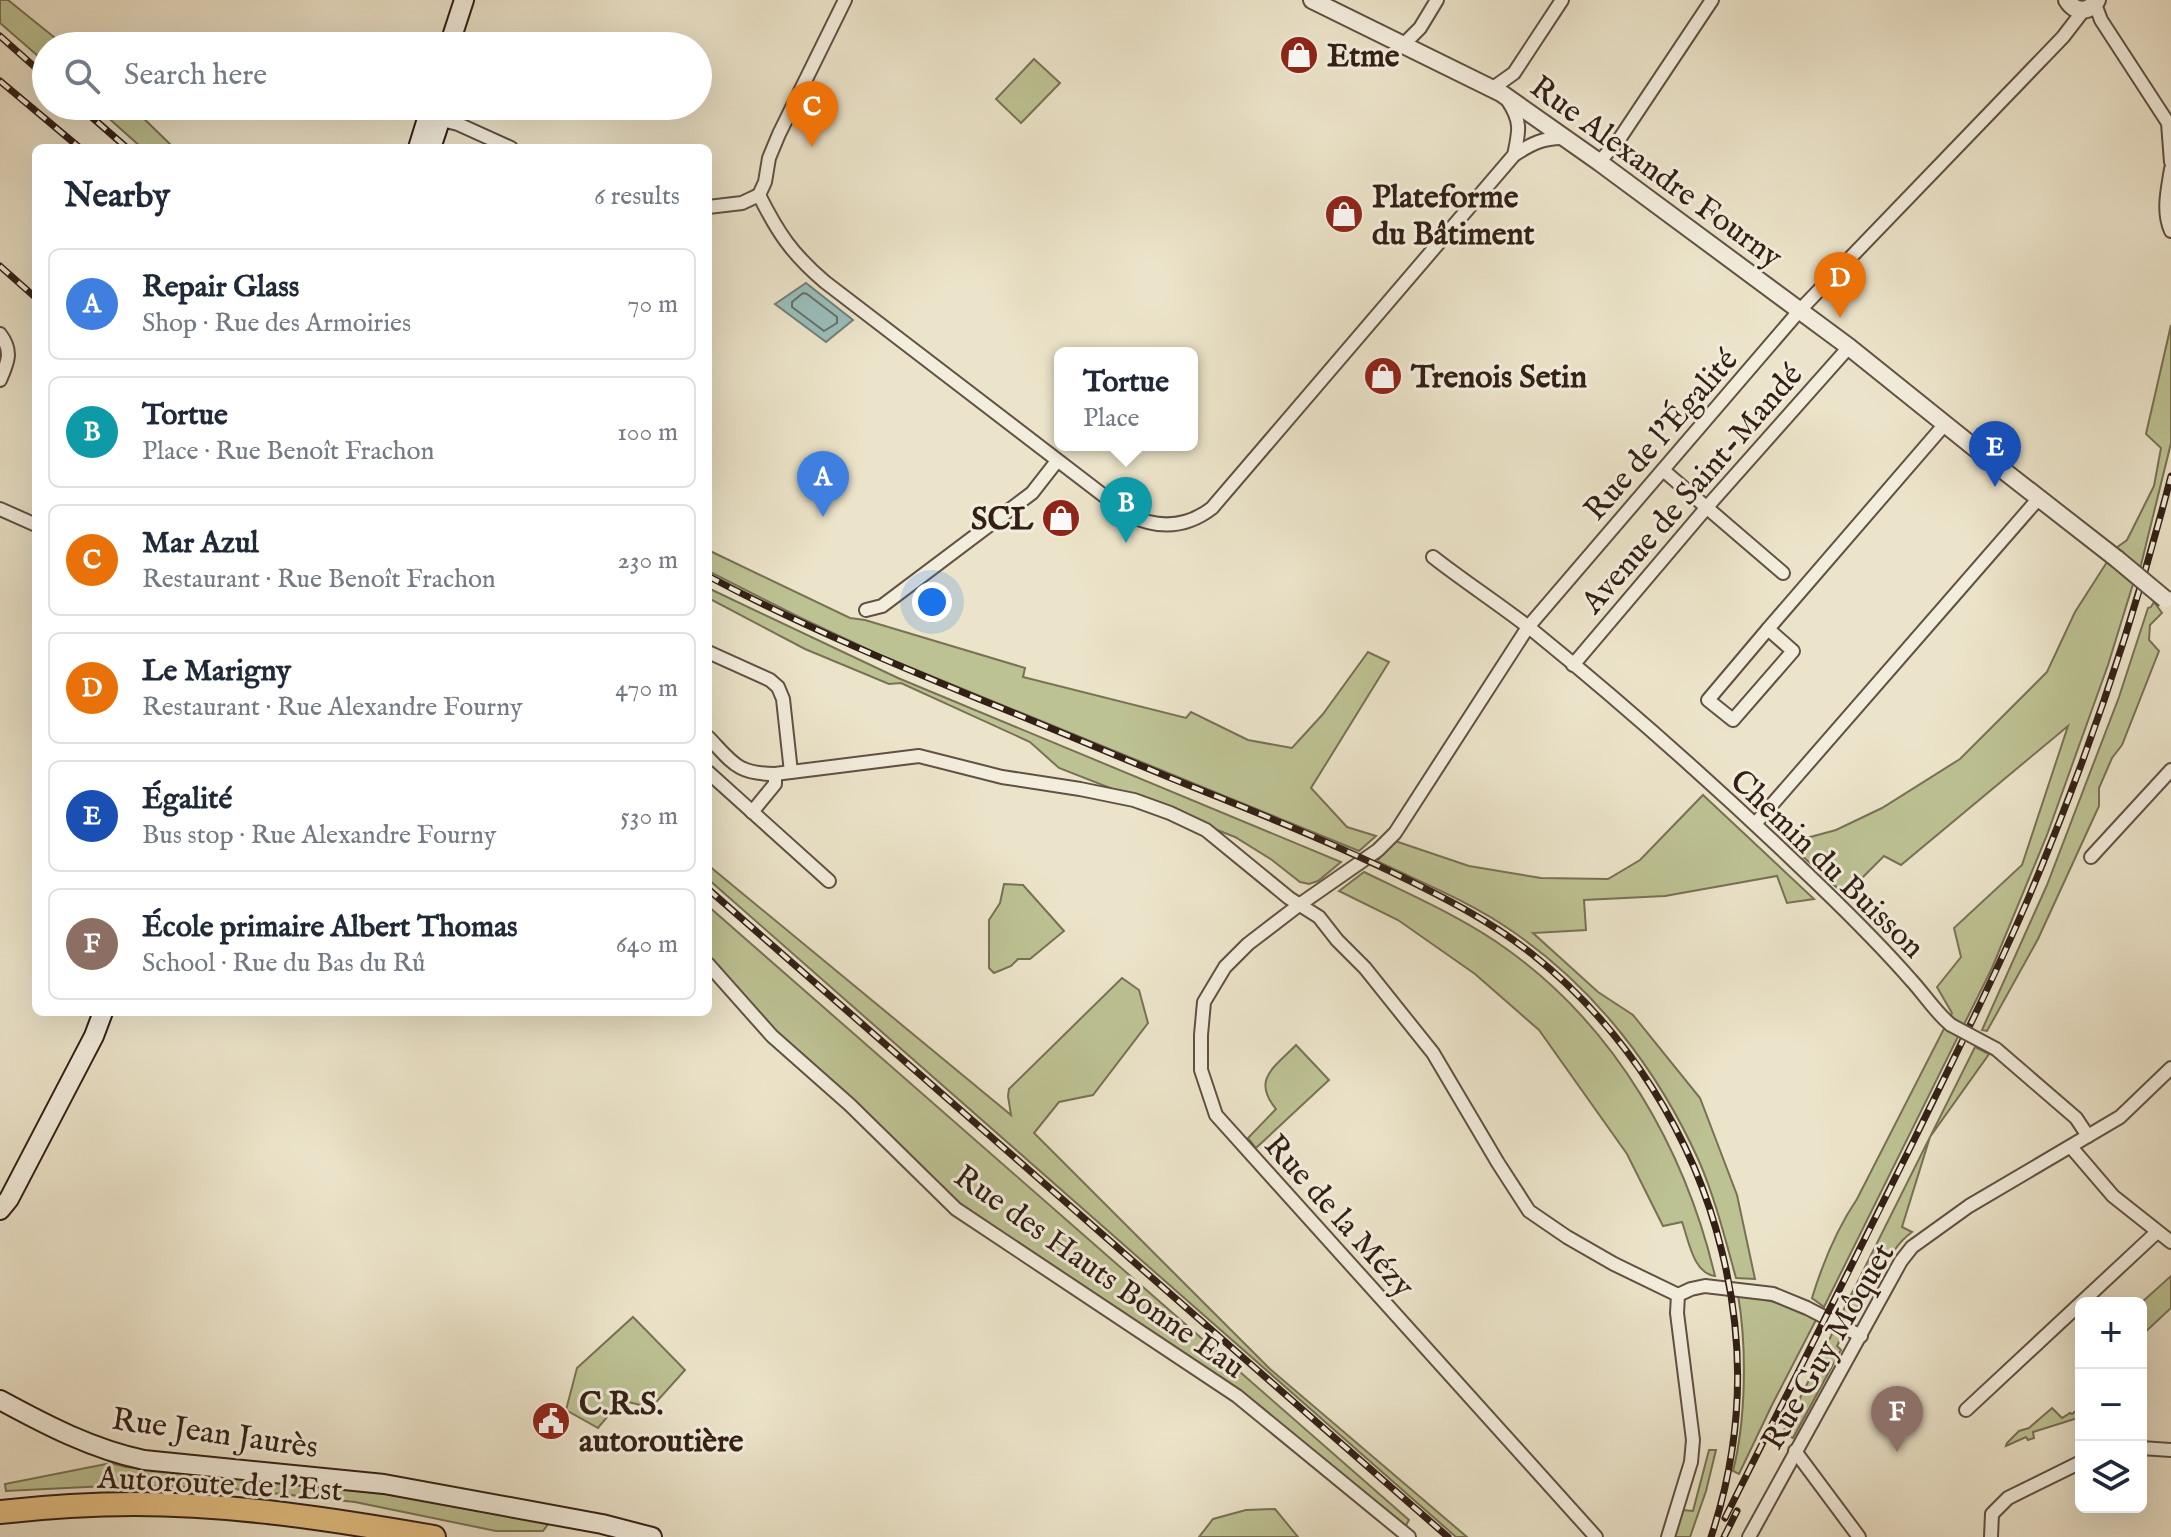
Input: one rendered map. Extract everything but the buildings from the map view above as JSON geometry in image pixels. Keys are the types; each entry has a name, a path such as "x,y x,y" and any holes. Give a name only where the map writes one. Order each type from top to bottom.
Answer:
{"highway":[{"name":"Autoroute de l’Est","path":"0,1512 136,1504 240,1510 351,1522 434,1537"}],"main road":[{"path":"456,32 464,0"},
{"path":"465,32 473,0"},
{"path":"420,144 431,120"},
{"path":"431,144 434,120"},
{"path":"0,1210 9,1199 102,1016"},
{"name":"Rue Jean Jaurès","path":"0,1400 71,1436 115,1454 144,1460 384,1484 602,1524 652,1537"}],"street":[{"path":"712,207 742,203 759,195 779,134 845,0"},
{"name":"Rue Alexandre Fourny","path":"1312,0 1497,91 1565,138 1849,347 2168,601"},
{"path":"1404,44 1420,28 1437,0"},
{"path":"1514,155 1518,118 1497,91 1514,73 1562,0"},
{"path":"1599,162 1618,141 1712,0"},
{"path":"2067,0 2073,8 2092,5 2168,123 2171,162"},
{"name":"Rue de l'Égalité","path":"1299,905 1378,850 1395,833 1528,627 1800,310 2092,5"},
{"path":"450,120 502,144"},
{"path":"759,195 784,241 804,264 1129,515 1156,525 1180,524 1199,518 1212,508 1514,155 1533,143 1565,138"},
{"path":"2171,169 2166,217 2171,231"},
{"path":"0,334 9,353 0,380"},
{"name":"Avenue de Saint-Mandé","path":"1573,665 1849,347"},
{"path":"1768,629 1793,651 1733,720 1708,700 1768,629 1945,424"},
{"path":"866,610 882,606 1032,493 1057,461"},
{"path":"1663,470 1783,573"},
{"path":"1755,824 2039,498"},
{"path":"0,509 32,523"},
{"name":"Chemin du Buisson","path":"1433,557 1528,627 1659,738 1755,824 1867,932 1938,1014 1951,1025 1996,1049 2076,1118 2088,1136"},
{"path":"712,654 770,680 778,687 783,699 791,772"},
{"path":"712,741 740,769 755,774 919,756 1002,777 1134,800 1206,830 1299,905 1319,917 1374,979 1425,1043 1529,1211 1614,1264 1678,1295"},
{"path":"2091,857 2171,770"},
{"path":"752,812 775,784 775,774"},
{"path":"712,776 829,881"},
{"name":"Rue de la Mézy","path":"1299,905 1248,944 1225,967 1204,1002 1201,1070 1216,1115 1596,1537"},
{"name":"Rue des Hauts Bonne Eau","path":"712,968 772,1036 850,1105 956,1209 1237,1396 1409,1537"},
{"name":"Rue Guy Môquet","path":"1749,1537 1901,1261 1912,1247 1969,1206 2120,1117 2171,1068"},
{"path":"2071,1147 2113,1196 2171,1242"},
{"path":"1966,1410 2157,1232"},
{"path":"1678,1295 1705,1286 1773,1294 1861,1336"},
{"path":"1668,1537 1691,1462 1693,1440 1677,1313 1678,1295"},
{"path":"2147,1448 2171,1450"},
{"path":"1795,1451 1859,1537"},
{"path":"1991,1537 1992,1514 2008,1498 2075,1465"}],"green space":[{"path":"0,0 8,0 48,32 32,32 32,51 0,23"},
{"path":"1034,59 1060,83 1021,123 996,99"},
{"path":"111,120 145,120 170,144 138,144"},
{"path":"2171,325 2171,443 2140,569 2116,548 2127,540 2154,486 2161,448 2146,434"},
{"path":"712,552 850,618 1025,668 1023,677 1186,718 1191,712 1248,740 1292,748 1323,714 1368,652 1389,662 1311,788 1347,827 1376,836 1359,851 880,655 712,573"},
{"path":"2107,562 2133,584 2108,665 2047,835 1992,968 1824,1307 1812,1298 1831,1247 1952,1013 1937,987 1961,957 1954,928 2022,865 2068,726 1901,865 1884,856 1845,895 1788,843 1836,830 1882,808 1960,759 2047,672 2075,612"},
{"path":"712,590 898,678 1341,862 1318,881 1309,884 1300,882 1235,837 1059,768 1030,742 901,683 889,684 805,649 712,600"},
{"path":"2154,602 2162,613 2150,625 2149,640 2159,651 2122,745 2112,758 2099,788 2099,806 2038,939 1987,1031 1982,1030 2047,885 2119,697 2148,608"},
{"path":"1703,795 1814,899 1787,903 1777,876 1665,896 1584,900 1586,930 1533,933 1598,992 1633,1015 1700,1098 1737,1195 1755,1279 1736,1278 1710,1189 1683,1127 1644,1063 1597,1005 1570,978 1512,931 1463,902 1377,861 1395,841 1469,866 1541,878 1608,879 1640,860"},
{"path":"712,868 1011,1115 1009,1089 1122,978 1139,990 1148,1023 1093,1095 1059,1102 1034,1133 1270,1369 1467,1537 1456,1537 712,883"},
{"path":"1364,872 1491,938 1547,981 1582,1016 1641,1095 1665,1138 1685,1182 1715,1276 1708,1274 1697,1263 1682,1222 1663,1226 1627,1154 1539,1030 1475,974 1398,920 1339,891"},
{"path":"1004,884 1023,885 1064,931 1030,959 1018,959 1011,966 994,973 989,968 989,920 1000,903"},
{"path":"712,910 1409,1520 1404,1529 1213,1372 959,1212 712,970"},
{"path":"1296,1045 1329,1080 1256,1148 1248,1138 1276,1109 1269,1099 1266,1081 1274,1067"},
{"path":"1975,1047 1989,1054 1930,1137"},
{"path":"1930,1137 1902,1227 1912,1232 1893,1252 1865,1299 1844,1316 1841,1315"},
{"path":"2171,1276 2171,1308 2147,1330 2147,1298"},
{"path":"1738,1295 1776,1302 1817,1318 1739,1474 1733,1471 1741,1429 1744,1383"},
{"path":"633,1317 685,1370 651,1408 621,1400 598,1428 566,1410 577,1368"},
{"path":"1835,1328 1842,1336 1837,1346 1841,1350 1793,1438 1783,1432"},
{"path":"2052,1408 2062,1418 2075,1412 2075,1419 2033,1432 2034,1438 2028,1440 2026,1437 2006,1446 2019,1431 2029,1428"},
{"path":"1709,1450 1716,1450 1690,1537 1674,1537 1683,1510 1693,1511"},
{"path":"111,1463 386,1494 549,1523 543,1531 496,1531 355,1502 225,1488 127,1485 6,1491 5,1484"},
{"path":"1275,1509 1298,1537 1199,1537 1213,1519 1246,1510"}],"water":[{"path":"806,283 853,320 826,342 775,304"}],"railway":[{"path":"0,36 32,65"},
{"path":"0,81 32,108"},
{"path":"47,120 75,144"},
{"path":"95,120 122,144"},
{"path":"0,266 32,294"},
{"path":"1725,1518 1943,1080 2028,899 2070,796 2107,690 2171,476"},
{"path":"712,578 876,656 1379,866 1486,922 1532,954 1566,984 1626,1050 1652,1087 1694,1167 1722,1252 1735,1324 1737,1396 1729,1467 1711,1537"},
{"path":"712,893 1448,1537"},
{"path":"1724,1537 1737,1511"}],"place":[{"name":"Etme","path":"1299,55"},
{"name":"Mar Azul","path":"812,147"},
{"name":"Plateforme du Bâtiment","path":"1344,214"},
{"name":"Le Marigny","path":"1840,318"},
{"name":"Trenois Setin","path":"1383,376"},
{"name":"Égalité","path":"1995,487"},
{"name":"Repair Glass","path":"823,517"},
{"name":"SCL","path":"1061,518"},
{"name":"Tortue","path":"1126,543"},
{"name":"C.R.S. autoroutière","path":"551,1421"},
{"name":"École primaire Albert Thomas","path":"1897,1452"}]}
